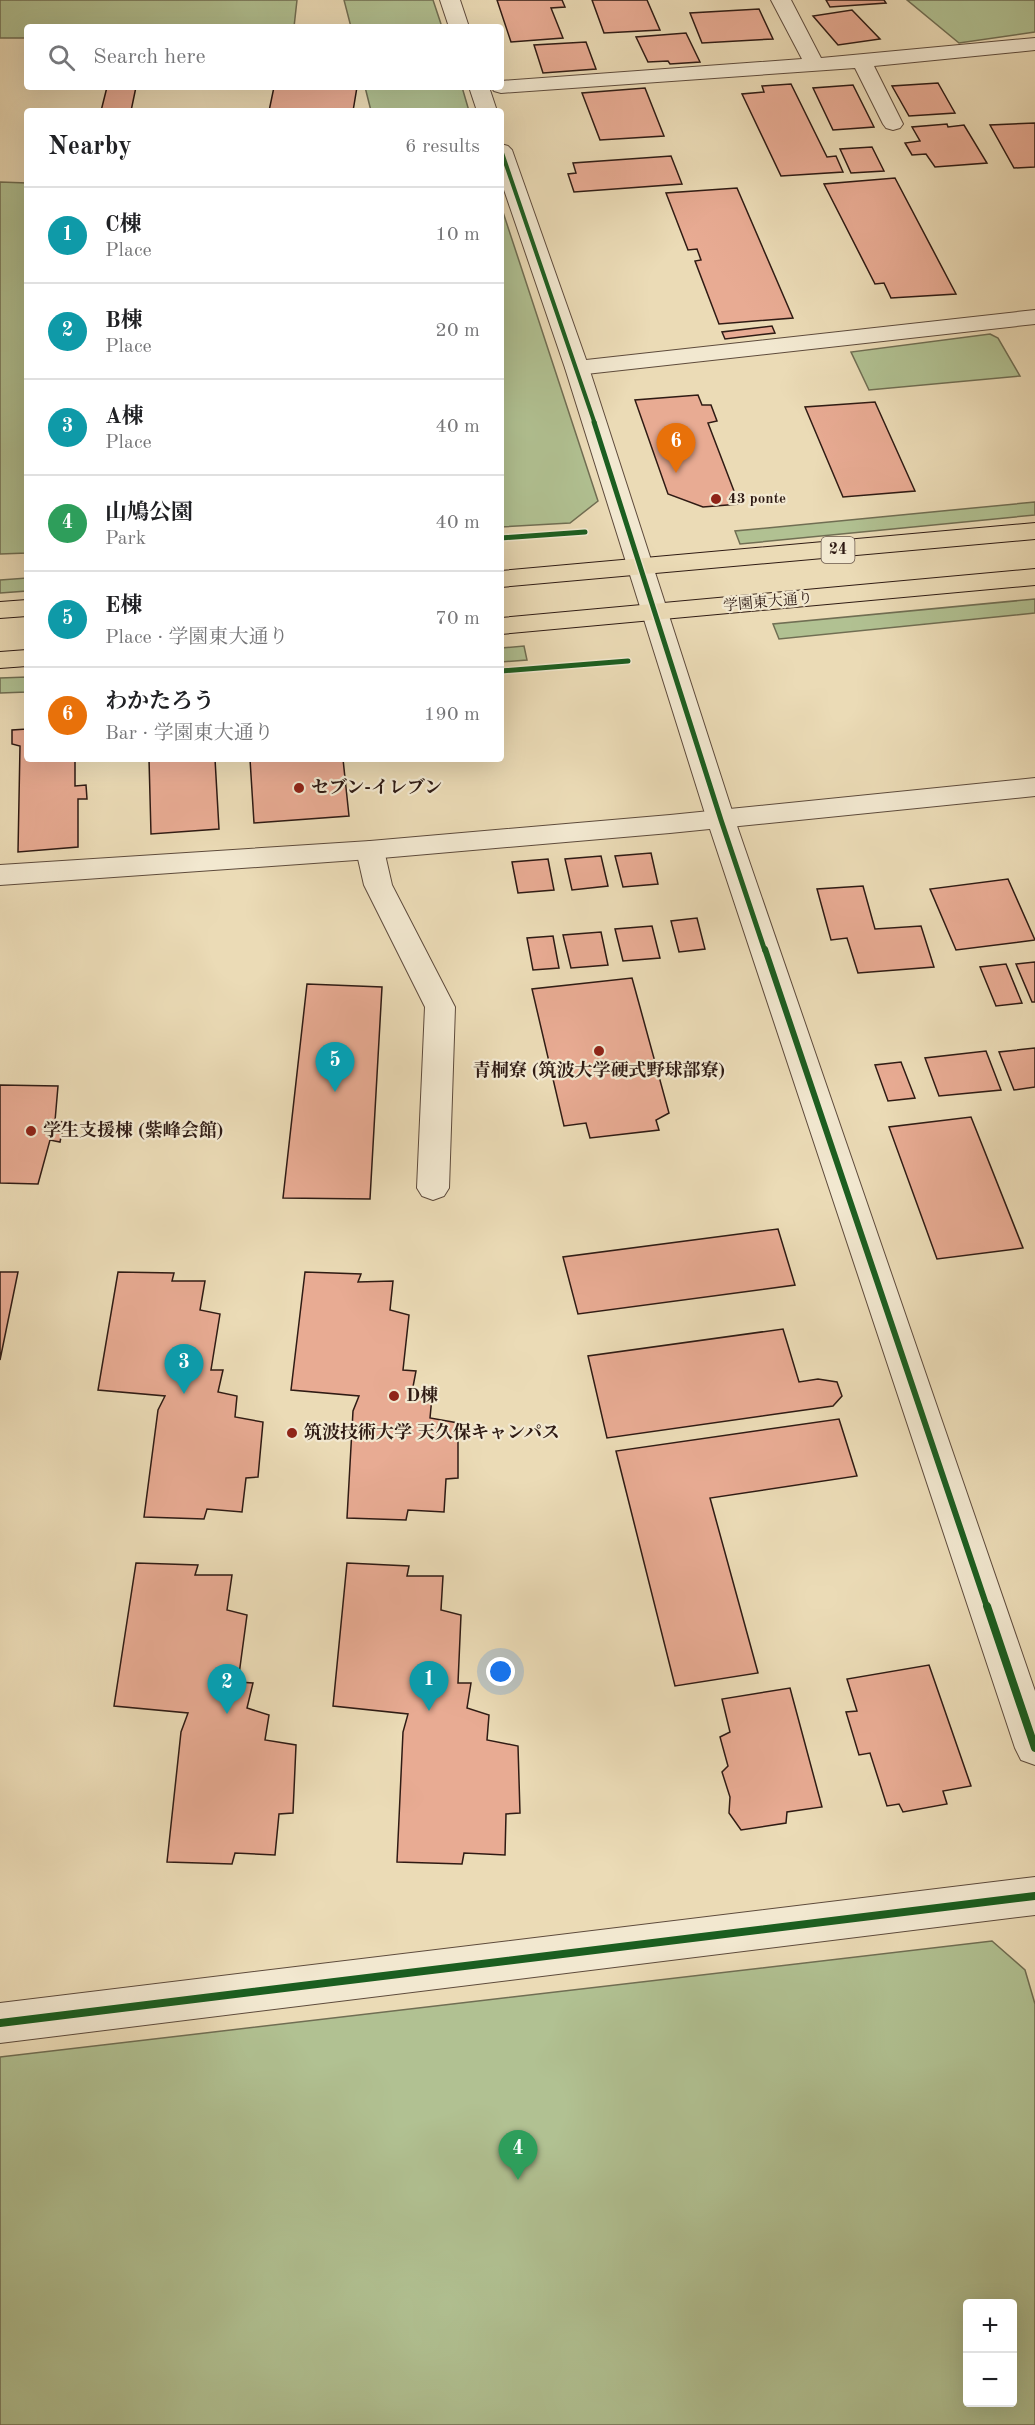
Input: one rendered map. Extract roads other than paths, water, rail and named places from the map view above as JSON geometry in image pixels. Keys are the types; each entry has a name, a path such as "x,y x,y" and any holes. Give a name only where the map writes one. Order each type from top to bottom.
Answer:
{"main road":[{"name":"24","path":"504,579 1035,531"},
{"name":"学園東大通り","path":"504,626 1035,577"},
{"path":"0,610 24,609"},
{"path":"0,660 24,658"}],"street":[{"path":"450,0 458,24"},
{"path":"781,0 815,65"},
{"path":"504,87 815,65 1035,44"},
{"path":"862,61 893,124"},
{"path":"485,90 487,108"},
{"path":"504,159 577,368 722,820 1035,1748"},
{"path":"577,368 1035,317"},
{"path":"0,876 370,850 722,820 1035,787"},
{"path":"0,2023 1035,1896"}],"lane":[{"path":"370,850 378,885 440,1007 433,1188"}],"place":[{"name":"わかたろう","path":"676,473"},
{"name":"43 ponte","path":"716,499"},
{"name":"セブン-イレブン","path":"299,788"},
{"name":"青桐寮 (筑波大学硬式野球部寮)","path":"599,1051"},
{"name":"E棟","path":"335,1092"},
{"name":"学生支援棟 (紫峰会館)","path":"31,1131"},
{"name":"A棟","path":"184,1394"},
{"name":"D棟","path":"394,1396"},
{"name":"筑波技術大学 天久保キャンパス","path":"292,1433"},
{"name":"C棟","path":"429,1711"},
{"name":"B棟","path":"227,1714"},
{"name":"山鳩公園","path":"518,2180"}]}
